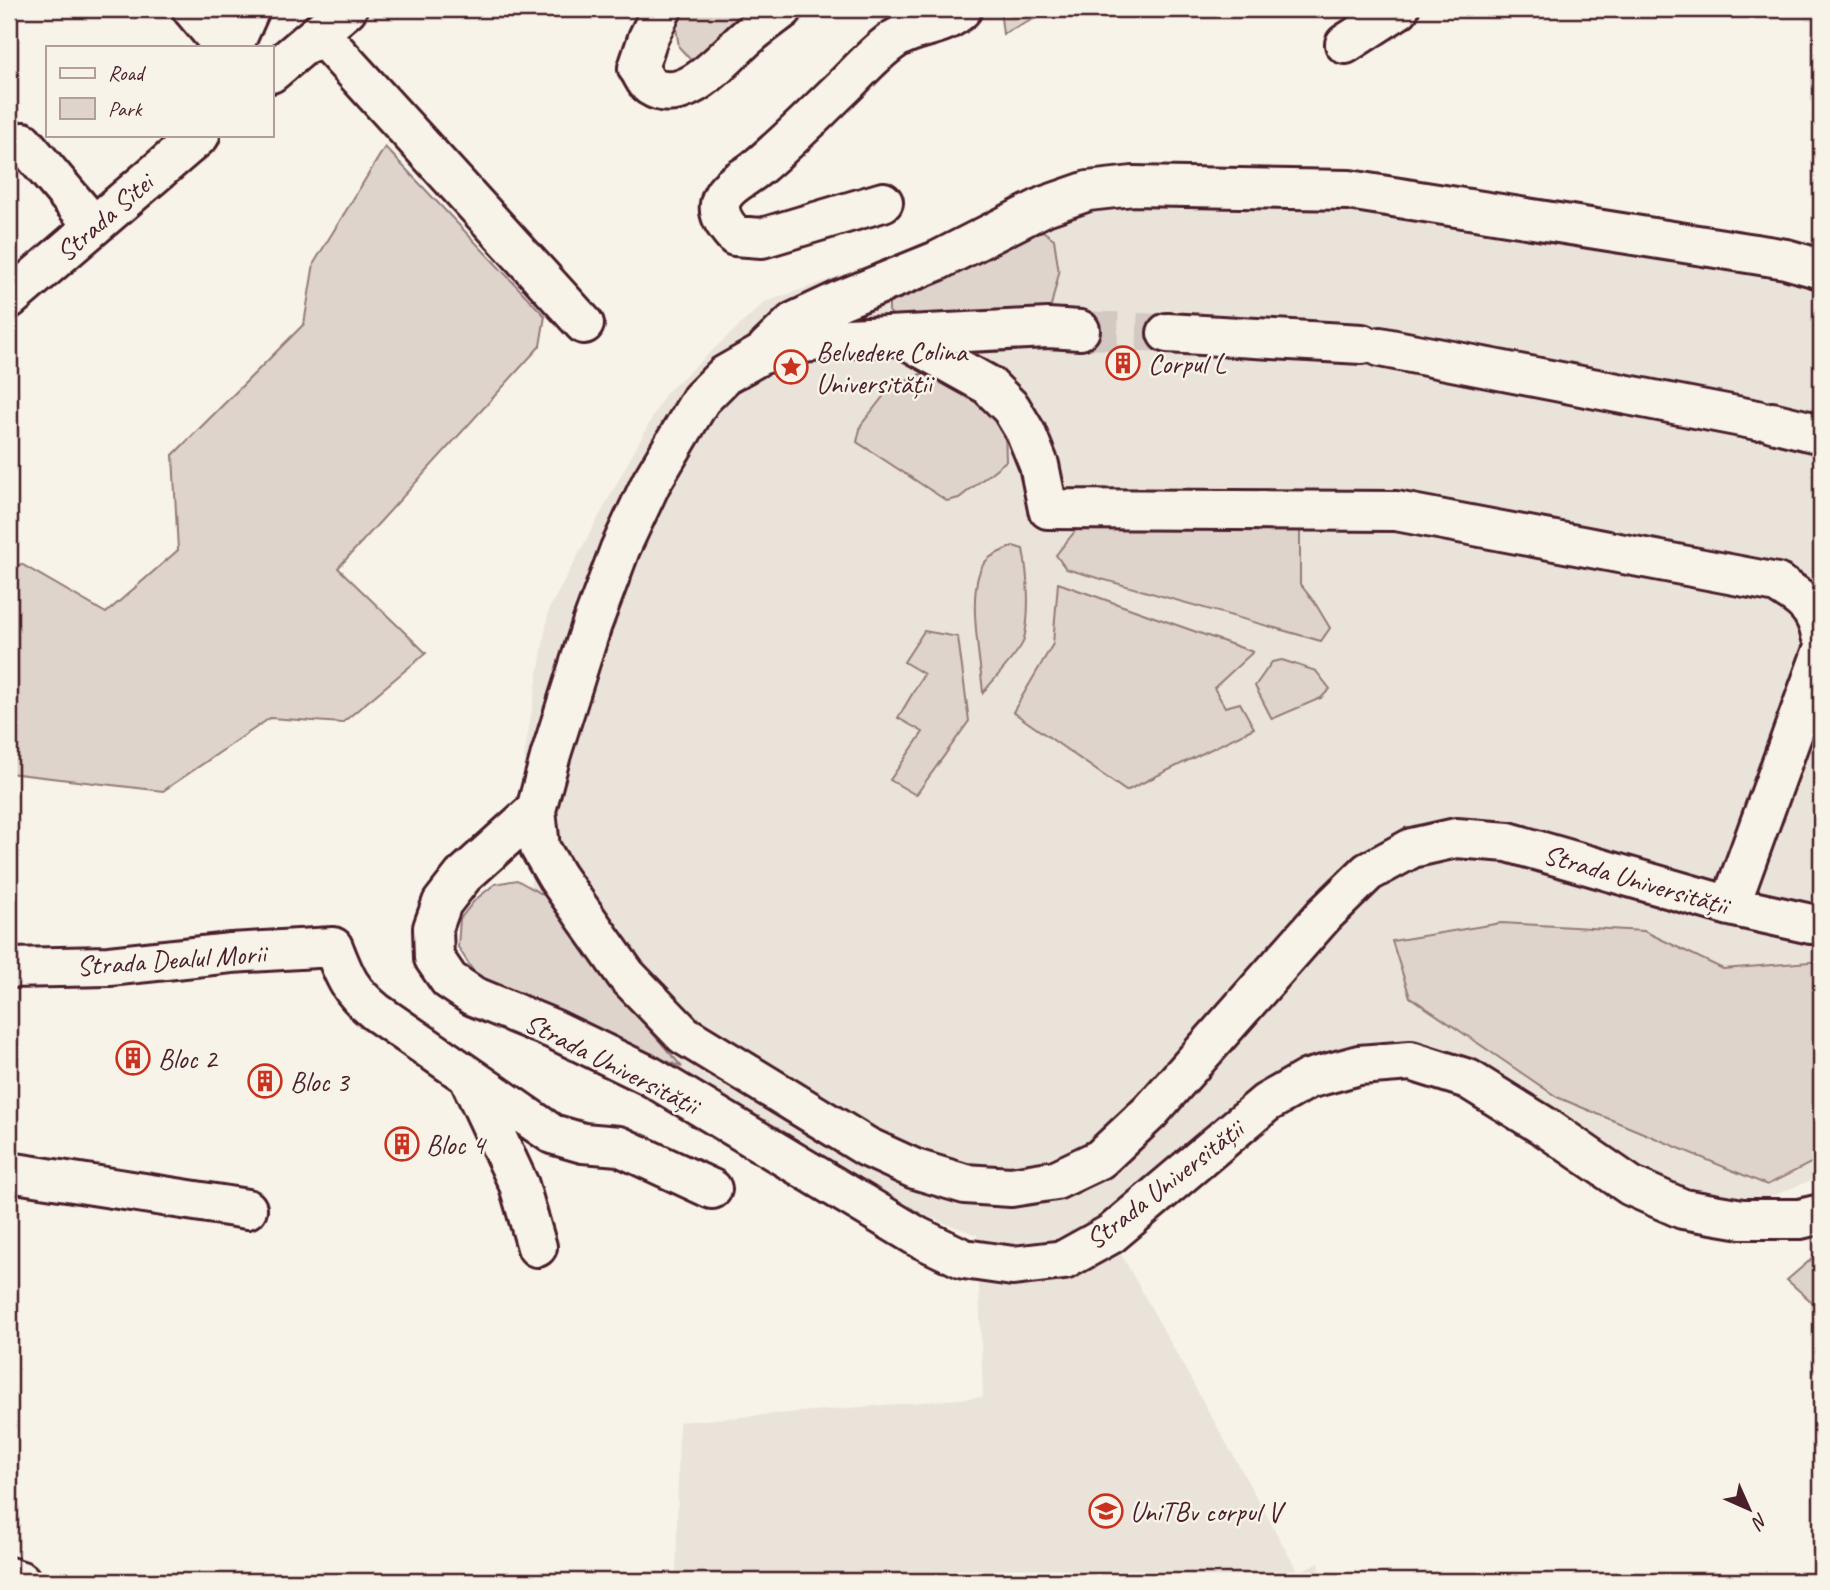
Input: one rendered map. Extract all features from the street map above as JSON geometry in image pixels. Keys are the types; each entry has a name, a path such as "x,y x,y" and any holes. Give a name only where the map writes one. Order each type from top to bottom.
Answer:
{"street":[{"path":"191,9 223,46"},
{"path":"233,46 250,9"},
{"path":"662,9 648,37 638,68 648,85 665,91 682,89 703,79 746,38 783,9"},
{"path":"883,202 762,238 735,236 725,226 719,211 722,198 734,184 757,168 880,50 917,28 937,26 962,9"},
{"path":"1345,44 1399,9"},
{"path":"273,71 333,21 584,324"},
{"name":"Strada Sitei","path":"9,299 199,136"},
{"path":"23,142 94,226"},
{"path":"760,355 794,322 937,261 1045,206 1088,191 1133,186 1349,190 1786,259 1821,269"},
{"name":"Strada Universității","path":"1080,330 1048,328 848,338 796,344 760,355 725,375 701,399 651,483 620,549 592,624 536,810 540,848 557,877 626,975 684,1035 867,1147 915,1169 965,1184 1011,1188 1056,1180 1100,1159 1150,1112 1324,915 1368,872 1412,848 1456,838 1508,842 1730,906 1821,924"},
{"path":"1167,333 1371,345 1821,434"},
{"path":"900,336 988,385 1011,408 1026,433 1039,465 1048,509 1396,511 1777,583 1802,598 1818,619 1821,635"},
{"path":"1730,906 1821,655"},
{"name":"Strada Universității","path":"536,810 463,876 442,902 433,928 434,958 449,980 473,996 552,1029 650,1076 918,1237 964,1259 1013,1266 1064,1260 1111,1234 1266,1102 1308,1079 1359,1065 1411,1061 1468,1079 1547,1128 1631,1186 1683,1209 1742,1219 1800,1219 1821,1214"},
{"name":"Strada Dealul Morii","path":"9,968 109,966 231,953 333,947 343,975 356,995 469,1078"},
{"path":"469,1078 552,1134 583,1143 619,1146 712,1189"},
{"path":"469,1078 519,1185 537,1247"},
{"path":"9,1172 247,1209"},
{"path":"9,1577 21,1581"}],"shaded area":[{"path":"1088,174 1821,261 1821,1176 1760,1201 1681,1190 1602,1147 1525,1094 1323,1057 1194,1135 1100,1216 1298,1572 1319,1562 1322,1581 676,1581 679,1422 983,1397 977,1235 926,1216 859,1185 652,1057 594,990 530,885 549,817 524,757 549,609 665,394 765,302 886,260"}],"green space":[{"path":"673,9 778,9 696,66 679,47"},
{"path":"1000,9 1054,9 1003,34"},
{"path":"385,147 545,316 540,346 338,568 426,653 342,723 270,718 163,791 9,773 9,572 21,564 106,613 178,550 173,455 304,324 314,263"},
{"path":"1034,225 1054,239 1059,273 1049,314 901,326 889,311 889,296"},
{"path":"920,374 976,394 1005,429 1006,461 959,498 947,501 857,442 861,425 889,389"},
{"path":"1093,524 1300,531 1300,584 1330,628 1321,641 1066,569 1056,555 1076,530"},
{"path":"1013,546 1023,549 1025,559 1028,596 1026,632 1016,653 983,693 975,622 976,584 988,559"},
{"path":"1058,583 1253,652 1214,688 1225,707 1240,703 1254,728 1126,791 1013,712 1053,644"},
{"path":"924,631 958,637 969,721 916,795 890,780 923,732 898,718 924,674 904,662"},
{"path":"1282,660 1316,671 1330,689 1321,698 1272,719 1255,686 1272,662"},
{"path":"517,880 554,901 607,981 682,1067 638,1050 475,974 458,947 460,919 475,900 495,884"},
{"path":"1501,923 1644,931 1723,969 1821,961 1821,1158 1767,1185 1557,1097 1410,997 1392,941"},
{"path":"1821,1251 1821,1310 1787,1280"}],"tunnel":[{"path":"1080,330 1167,333"}],"place":[{"name":"Corpul L","path":"1123,363"},
{"name":"Belvedere Colina Universității","path":"791,367"},
{"name":"Bloc 2","path":"133,1058"},
{"name":"Bloc 3","path":"265,1081"},
{"name":"Bloc 4","path":"402,1144"},
{"name":"UniTBv corpul V","path":"1106,1511"}]}
